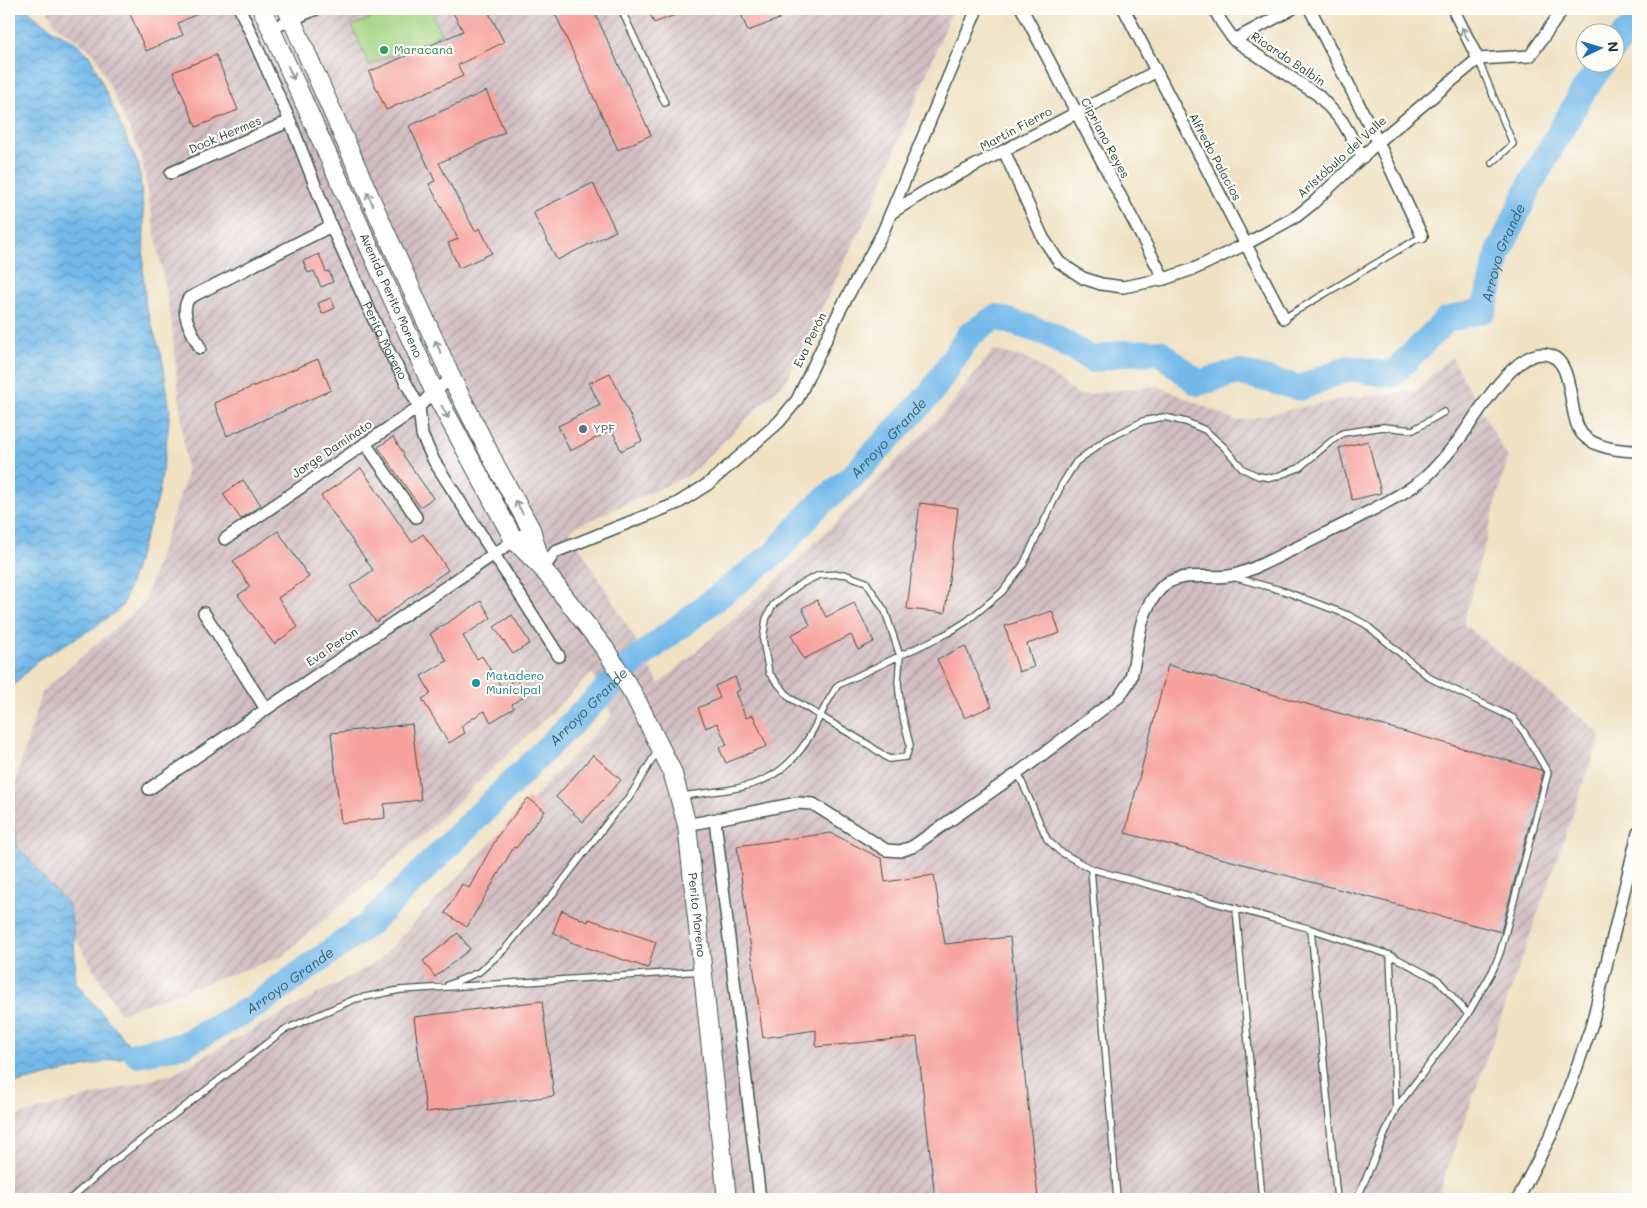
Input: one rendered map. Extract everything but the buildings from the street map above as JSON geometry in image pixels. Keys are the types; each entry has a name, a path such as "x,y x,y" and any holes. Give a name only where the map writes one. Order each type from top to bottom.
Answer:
{"main road":[{"name":"Avenida Perito Moreno","path":"262,9 434,391 514,540 542,569 605,649"},
{"name":"Avenida Perito Moreno","path":"289,14 452,379 496,466 531,529 542,569"},
{"name":"Perito Moreno","path":"605,649 634,695 661,746 672,771 687,825 727,1199"}],"street":[{"name":"Perito Moreno","path":"240,9 290,122 331,226 384,342 419,407 422,435 434,461 559,656"},
{"path":"270,29 289,14 316,9"},
{"name":"Eva Perón","path":"542,569 555,552 678,503 708,484 779,422 797,400 841,308 882,234 977,9"},
{"name":"Cipriano Reyes","path":"1022,9 1164,279"},
{"name":"Alfredo Palacios","path":"1124,9 1284,318"},
{"name":"Ricardo Balbín","path":"1214,9 1234,40 1318,95 1342,121 1363,157"},
{"path":"1234,40 1292,9"},
{"path":"1310,9 1378,142 1422,236"},
{"path":"1453,9 1478,59 1530,56 1563,9"},
{"name":"Aristóbulo del Valle","path":"1004,151 1043,238 1059,262 1083,278 1101,284 1123,287 1164,279 1196,268 1246,244 1305,210 1378,142 1478,59"},
{"name":"Martín Fierro","path":"891,213 926,191 1155,72"},
{"name":"Dock Hermes","path":"171,173 290,122"},
{"path":"200,348 184,310 186,301 189,298 331,226"},
{"path":"687,825 797,803 807,803 813,804 886,850 912,848 1120,696 1131,679 1142,623 1149,602 1163,586 1174,580 1192,576 1229,576 1257,566 1401,495 1422,480 1440,462 1459,440 1494,388 1515,366 1531,357 1543,354 1554,357 1562,366 1569,383 1573,416 1582,434 1595,443 1628,451 1638,451"},
{"name":"Jorge Daminato","path":"225,539 419,407 434,391 452,379"},
{"path":"365,443 416,517"},
{"name":"Eva Perón","path":"149,789 531,529"},
{"path":"204,613 266,709"},
{"path":"715,820 760,1199"},
{"path":"1518,1199 1551,1135 1592,1024 1638,833"}],"lane":[{"path":"621,9 665,103"},
{"path":"1478,59 1513,144 1492,163"},
{"path":"1284,318 1422,236"},
{"path":"680,796 752,785 769,778 786,767 806,742 830,696 838,686 967,622 1002,592 1023,565 1062,484 1076,462 1104,441 1143,421 1164,417 1186,422 1205,430 1224,447 1243,469 1258,476 1272,478 1299,468 1343,433 1384,427 1413,430 1444,412"},
{"path":"844,574 866,582 885,611 900,656 898,682 901,710 910,745 906,757 889,759 790,698 769,673 763,640 766,619 773,605 799,585 819,575 844,574"},
{"path":"1229,576 1284,591 1348,615 1365,624 1430,678 1513,718 1528,738 1548,773 1500,952 1493,970 1468,1014 1396,1108 1357,1199"},
{"path":"444,987 479,972 505,949 552,895 614,814 629,798 661,746"},
{"path":"1018,772 1047,839 1059,851 1091,869 1311,929 1390,955 1438,980 1468,1014"},
{"path":"1091,869 1117,1199"},
{"path":"1236,908 1262,1199"},
{"path":"1311,929 1337,1199"},
{"path":"1390,955 1396,1108"},
{"path":"70,1199 110,1164 284,1030 355,999 400,990 703,971"}],"shaded area":[{"path":"47,9 953,9 875,200 786,381 689,475 569,530 629,628 659,684 748,606 835,523 950,406 993,350 1029,359 1079,395 1158,386 1237,421 1341,399 1415,391 1451,356 1508,458 1463,624 1601,734 1437,1199 9,1199 9,1118 172,1074 378,961 612,715 592,673 420,838 281,957 120,1013 9,827 9,804 42,691 143,604 187,474 172,326 141,155 95,54 56,25"}],"green space":[{"name":"Maracaná","path":"392,9 430,9 441,34 369,65 352,26"}],"water":[{"path":"9,9 28,9 54,31 75,42 90,56 139,166 144,219 143,273 146,307 162,357 170,410 158,499 122,607 95,627 38,660 9,690"},
{"path":"9,806 18,846 47,882 69,905 74,935 76,983 137,1054 9,1085"}],"waterway":[{"name":"Arroyo Grande","path":"1624,35 1638,25"},
{"name":"Arroyo Grande","path":"137,1054 183,1045 255,1006 370,923 636,660 775,553 815,508 853,476 931,393 969,335 996,317 1049,334 1093,360 1122,353 1160,352 1198,383 1238,372 1300,388 1349,368 1392,375 1446,320 1484,310 1499,252 1532,181 1585,88 1597,72"}],"place":[{"name":"Maracaná","path":"384,50"},
{"name":"YPF","path":"583,429"},
{"name":"Matadero Municipal","path":"476,683"}]}
